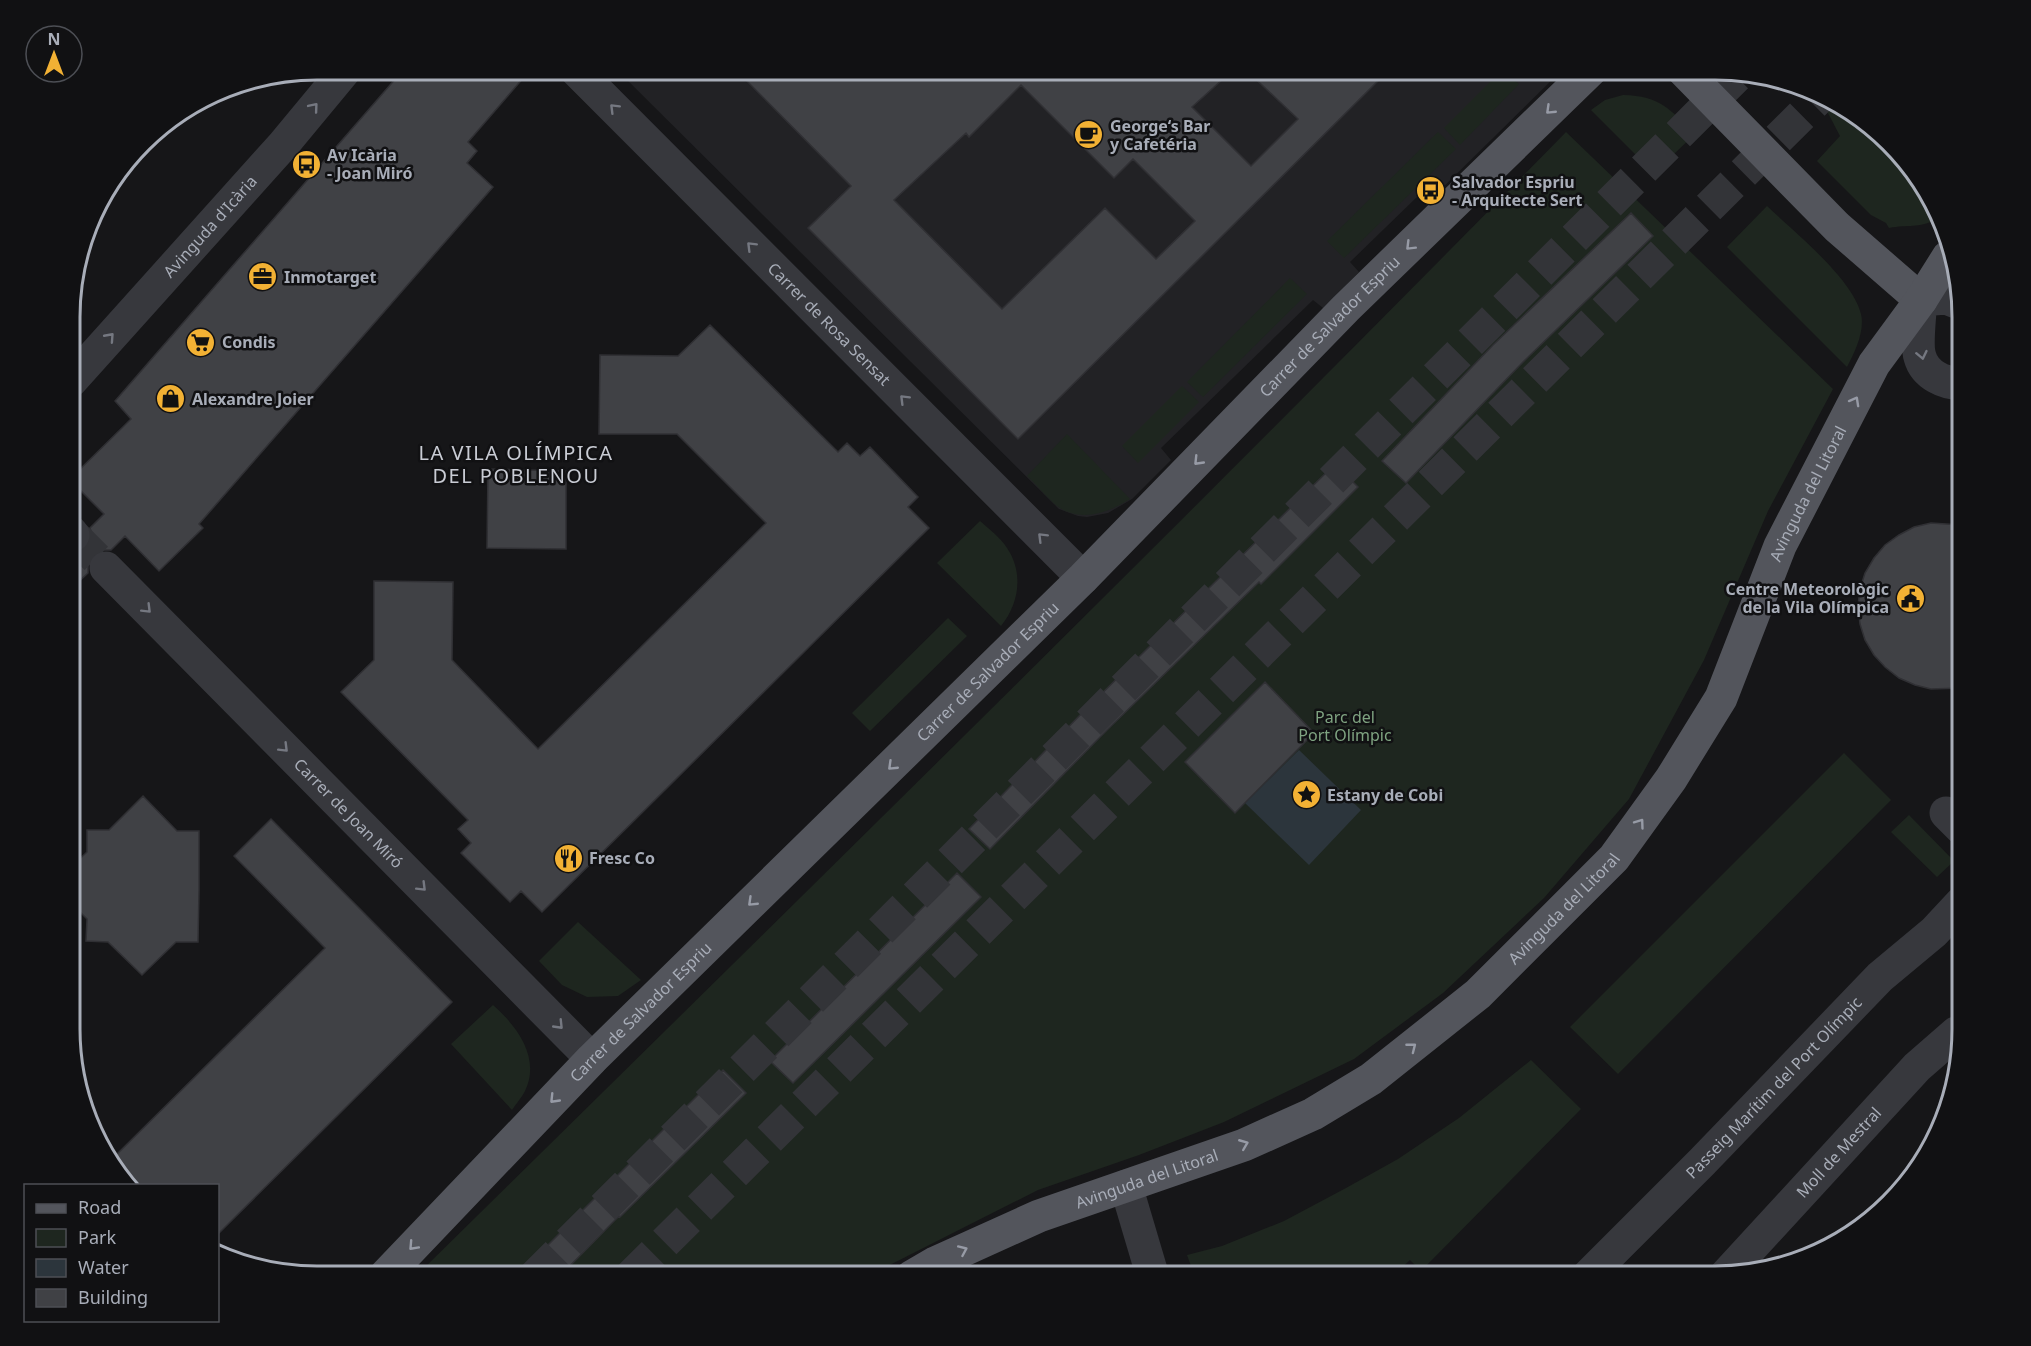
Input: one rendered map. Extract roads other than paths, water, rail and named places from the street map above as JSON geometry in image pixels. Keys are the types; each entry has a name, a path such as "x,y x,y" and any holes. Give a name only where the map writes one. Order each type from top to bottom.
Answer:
{"main road":[{"name":"Carrer de Salvador Espriu","path":"394,1266 592,1059 1083,578 1346,308 1581,80"},
{"path":"1693,80 1837,227 1921,300"},
{"name":"Avinguda del Litoral","path":"930,1266 1038,1216 1244,1145 1313,1114 1371,1080 1479,994 1614,858 1671,780 1720,698 1780,546 1874,364 1921,300 1945,262"}],"street":[{"name":"Avinguda d'Icària","path":"80,371 283,145 337,80"},
{"name":"Carrer de Rosa Sensat","path":"586,80 1083,578"},
{"path":"1951,300 1946,298 1921,300 1919,356 1932,374 1952,384"},
{"name":"Carrer de Joan Miró","path":"106,568 592,1059"},
{"name":"Passeig Marítim del Port Olímpic","path":"1597,1266 1702,1162 1880,977 1934,932 1952,913"},
{"name":"Moll de Mestral","path":"1735,1265 1917,1066 1952,1037"},
{"path":"1126,1186 1150,1266"}],"water":[{"path":"1299,750 1361,810 1309,865 1245,803"}],"tunnel":[{"path":"545,1266 1733,80"},
{"path":"641,1266 1815,102"},
{"path":"80,542 106,568"}],"place":[{"name":"George‘s Bar y Cafetéria","path":"1089,135"},
{"name":"Av Icària - Joan Miró","path":"306,164"},
{"name":"Salvador Espriu - Arquitecte Sert","path":"1431,191"},
{"name":"Inmotarget","path":"263,277"},
{"name":"Condis","path":"201,342"},
{"name":"Alexandre Joier","path":"171,399"},
{"name":"Centre Meteorològic de la Vila Olímpica","path":"1910,598"},
{"name":"Estany de Cobi","path":"1306,795"},
{"name":"Fresc Co","path":"568,858"}],"district":[{"name":"LA VILA OLÍMPICA DEL POBLENOU","path":"516,464"}],"park label":[{"name":"Parc del Port Olímpic","path":"1345,726"}]}
